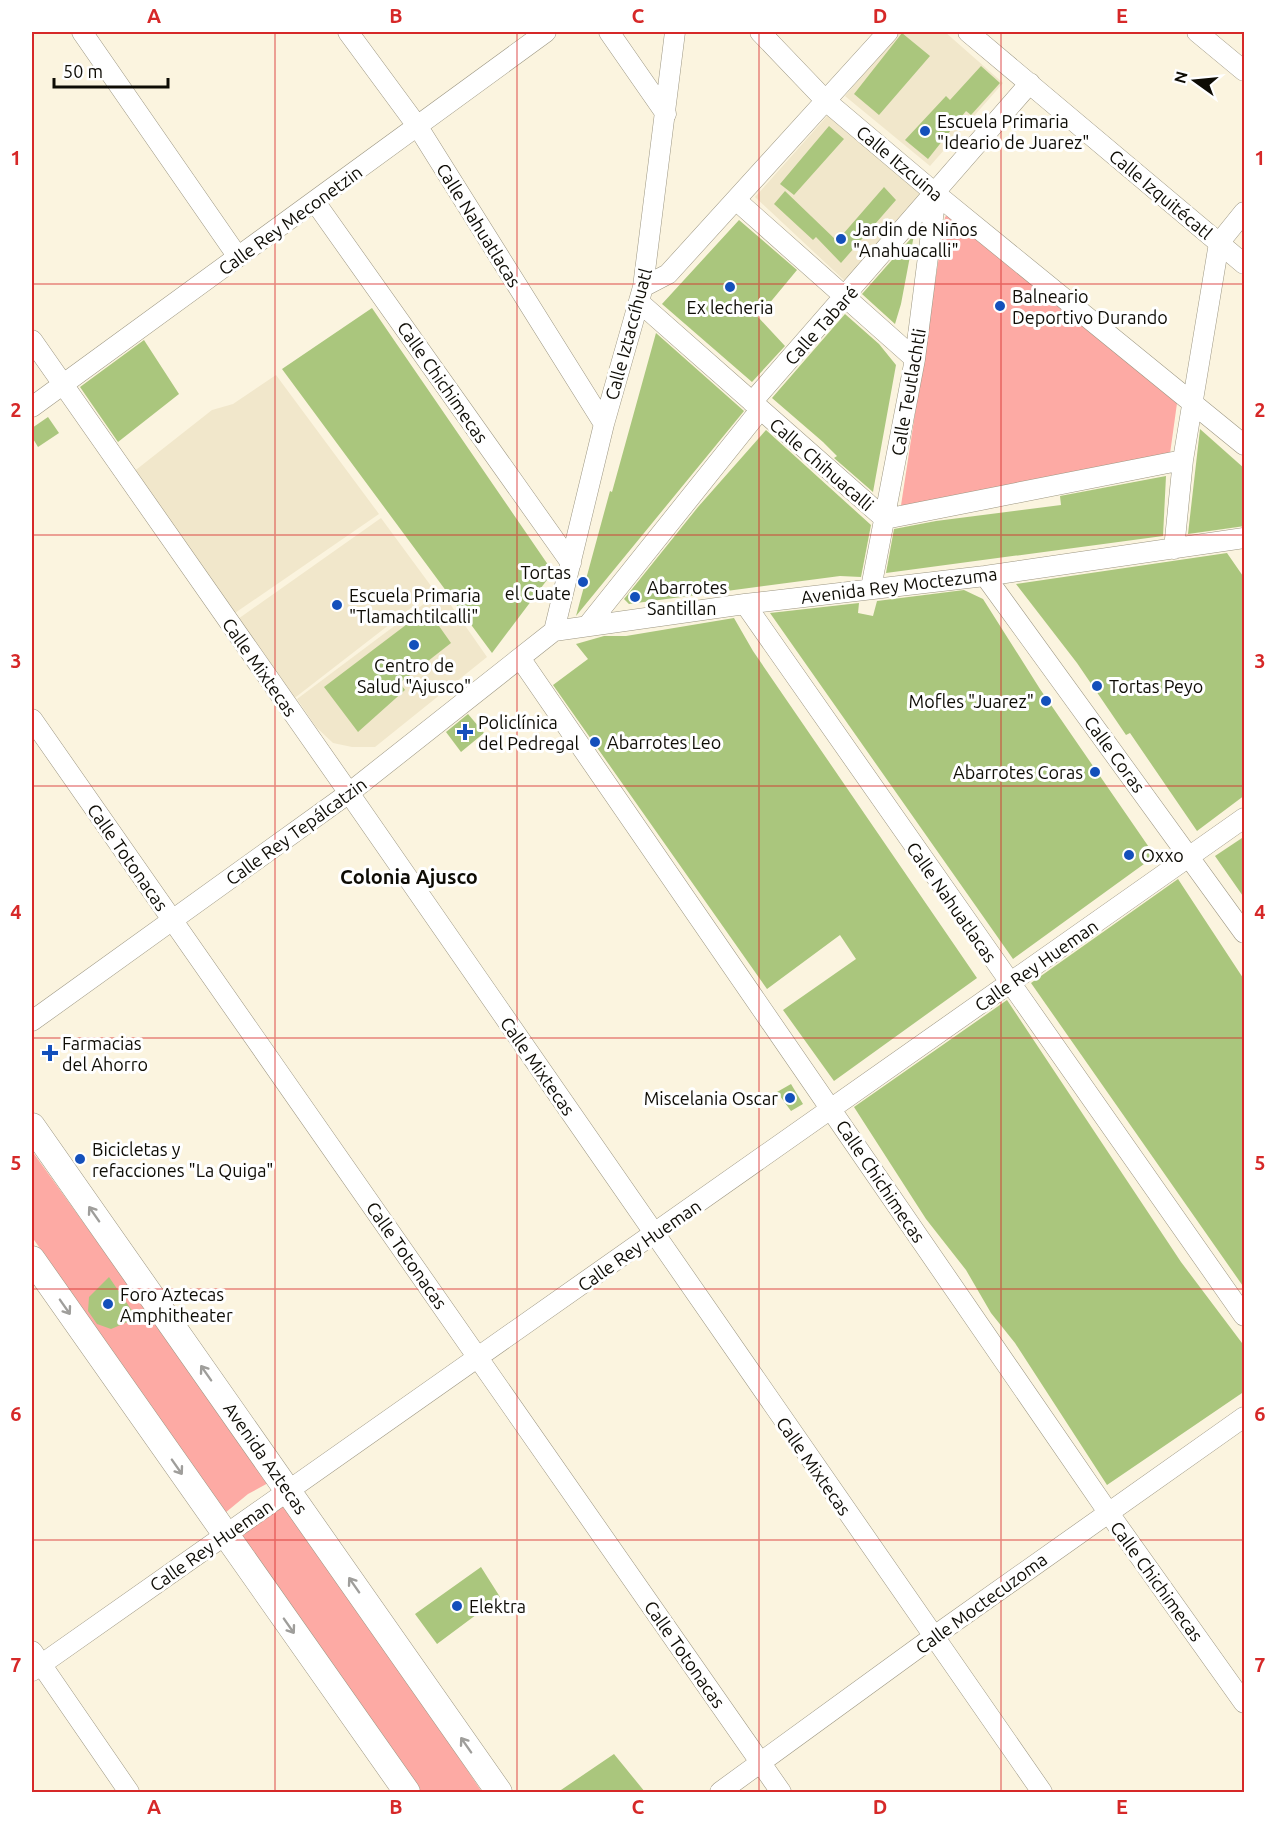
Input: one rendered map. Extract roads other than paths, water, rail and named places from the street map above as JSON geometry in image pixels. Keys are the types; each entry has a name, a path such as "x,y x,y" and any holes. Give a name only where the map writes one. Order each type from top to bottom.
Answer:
{"main road":[{"name":"Avenida Aztecas","path":"32,1125 499,1792"},
{"path":"32,1259 407,1792"}],"street":[{"path":"82,32 238,258"},
{"name":"Calle Nahuatlacas","path":"348,32 418,127 604,423"},
{"name":"Calle Rey Meconetzin","path":"32,407 546,32"},
{"path":"609,32 666,114"},
{"name":"Calle Iztaccíhuatl","path":"554,631 604,423 641,295 675,32"},
{"name":"Calle Itzcuina","path":"760,32 826,100 936,194 1193,400 1245,445"},
{"path":"641,295 668,274 888,32"},
{"name":"Calle Izquitécatl","path":"968,32 1245,264"},
{"path":"1197,32 1245,71"},
{"name":"Calle Tabaré","path":"588,625 756,406 846,297 1030,83"},
{"name":"Calle Teutlachtli","path":"871,588 915,359 936,194"},
{"path":"736,201 915,359"},
{"name":"Calle Chichimecas","path":"315,202 571,563"},
{"path":"1174,549 1183,460 1219,243 1245,212"},
{"name":"Calle Chihuacalli","path":"641,295 756,406 885,519 1183,460"},
{"name":"Calle Mixtecas","path":"32,340 1042,1792"},
{"name":"Avenida Rey Moctezuma","path":"554,631 745,604 985,576 1174,549 1241,544"},
{"name":"Calle Coras","path":"985,576 1245,933"},
{"name":"Calle Nahuatlacas","path":"745,604 1245,1316"},
{"name":"Calle Rey Tepálcatzin","path":"32,1022 349,793 554,631"},
{"name":"Calle Chichimecas","path":"520,658 1108,1512 1245,1703"},
{"name":"Calle Totonacas","path":"32,719 781,1792"},
{"name":"Calle Rey Hueman","path":"35,1662 289,1491 1245,818"},
{"name":"Calle Moctecuzoma","path":"720,1792 1108,1512 1245,1417"},
{"path":"35,1662 129,1792"}],"place":[{"name":"Escuela Primaria \"Ideario de Juarez\"","path":"925,131"},
{"name":"Jardin de Niños \"Anahuacalli\"","path":"841,239"},
{"name":"Ex lecheria","path":"730,287"},
{"name":"Balneario Deportivo Durando","path":"1000,306"},
{"name":"Tortas el Cuate","path":"583,582"},
{"name":"Abarrotes Santillan","path":"635,597"},
{"name":"Escuela Primaria \"Tlamachtilcalli\"","path":"337,605"},
{"name":"Centro de Salud \"Ajusco\"","path":"414,645"},
{"name":"Tortas Peyo","path":"1097,686"},
{"name":"Mofles \"Juarez\"","path":"1046,701"},
{"name":"Policlínica del Pedregal","path":"465,732"},
{"name":"Abarrotes Leo","path":"595,742"},
{"name":"Abarrotes Coras","path":"1095,772"},
{"name":"Oxxo","path":"1129,855"},
{"name":"Farmacias del Ahorro","path":"50,1053"},
{"name":"Miscelania Oscar","path":"790,1098"},
{"name":"Bicicletas y refacciones \"La Quiga\"","path":"80,1159"},
{"name":"Foro Aztecas Amphitheater","path":"108,1304"},
{"name":"Elektra","path":"457,1606"}],"district":[{"name":"Colonia Ajusco","path":"409,876"}]}
